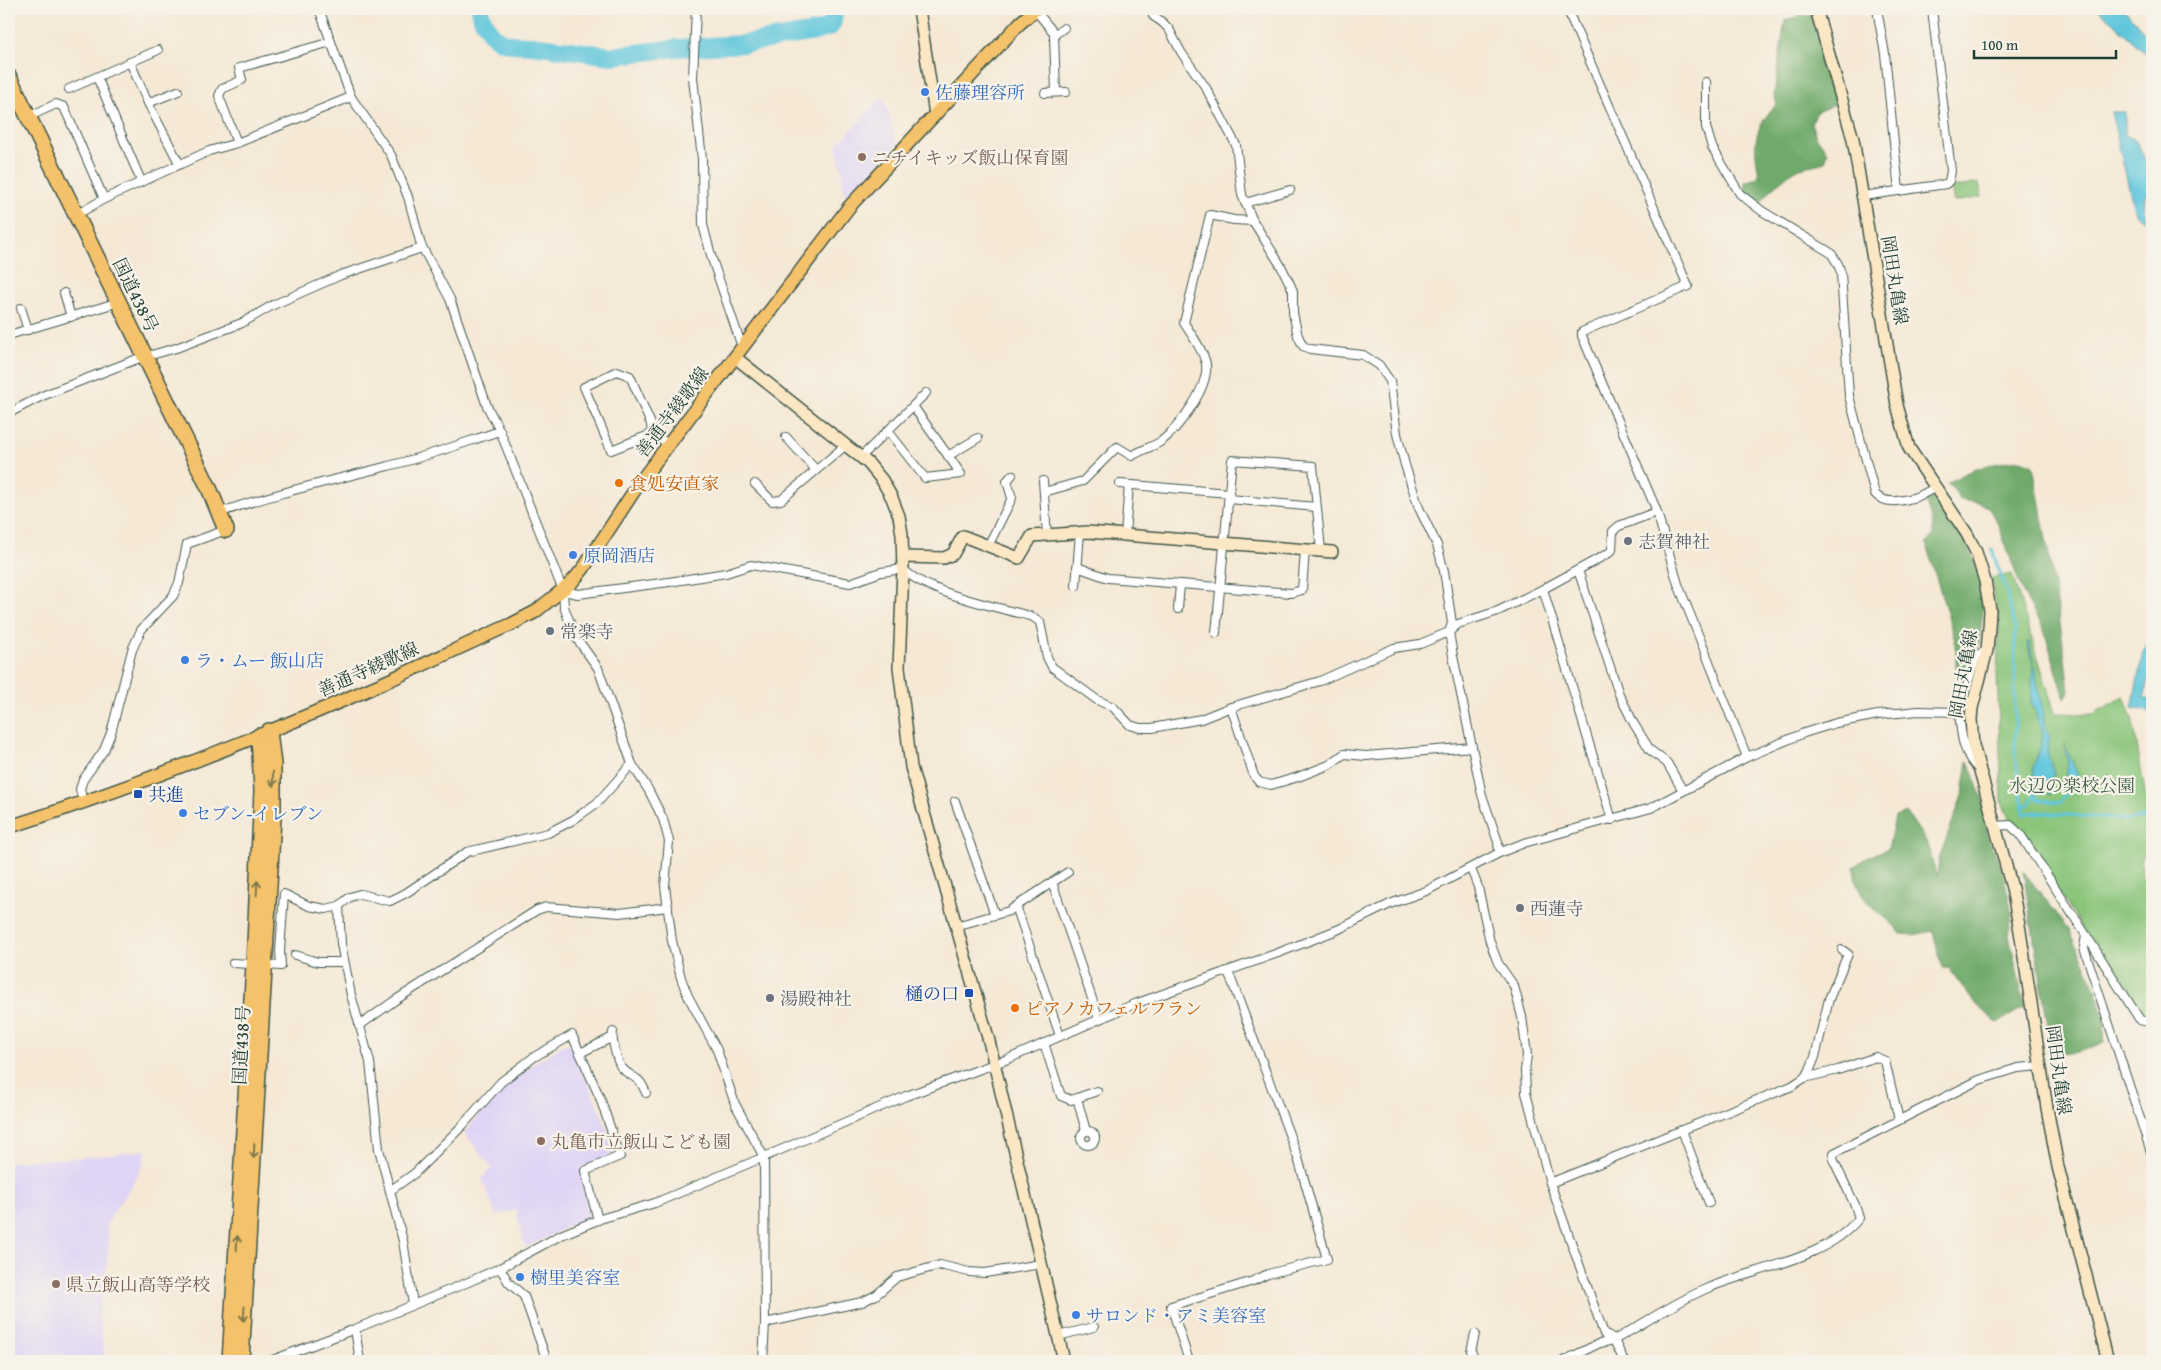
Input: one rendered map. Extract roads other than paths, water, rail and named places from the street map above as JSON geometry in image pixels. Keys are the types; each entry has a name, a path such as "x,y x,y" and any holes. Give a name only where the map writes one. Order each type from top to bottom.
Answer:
{"highway":[{"name":"国道438号","path":"9,77 209,488 226,530"},
{"name":"国道438号","path":"230,1361 259,966 273,818 273,764 264,733"},
{"name":"国道438号","path":"241,1361 259,966"}],"main road":[{"name":"善通寺綾歌線","path":"9,827 167,772 367,690 512,624 535,612 563,591 583,569 640,482 849,206 1020,23 1036,9"}],"street":[{"path":"319,9 351,97 391,155 408,197 422,248 450,299 487,406 500,431 563,591 564,607 575,636 598,668 632,764 657,805 668,831 665,886 675,958 688,996 717,1050 735,1104 764,1157 764,1361"},
{"path":"696,9 693,78 702,159 703,225 739,352 861,458 882,480 899,516 903,557 899,668 911,767 978,997 1064,1361"},
{"path":"919,9 935,114"},
{"path":"1036,9 1055,34 1056,92"},
{"path":"1152,9 1153,16 1169,29 1181,52 1206,88 1236,145 1238,177 1245,202 1253,220 1293,291 1293,313 1298,336 1303,346 1310,349 1363,355 1379,365 1390,381 1397,434 1405,465 1419,508 1437,545 1444,571 1452,623 1449,632 1482,794 1500,853"},
{"path":"1567,9 1688,286 1582,332 1656,512 1678,584 1748,756"},
{"name":"岡田丸亀線","path":"1816,9 1853,138 1864,196 1896,405 1909,448 1967,534 1982,570 1990,610 1986,655 1971,719 1973,745 2012,888 2058,1167 2107,1361"},
{"path":"1877,9 1885,54 1900,191"},
{"path":"1864,196 1946,184 1949,181 1951,171 1932,9"},
{"path":"1055,34 1064,28"},
{"path":"237,143 219,96 222,89 242,80 239,68 331,42"},
{"path":"69,89 158,50"},
{"path":"130,62 148,103 179,163"},
{"path":"97,77 141,181"},
{"path":"1706,82 1706,127 1712,147 1740,194 1762,211 1831,253 1838,264 1841,274 1849,396 1875,494 1879,498 1889,501 1900,500 1927,492 1936,486"},
{"path":"148,103 178,91"},
{"path":"1045,93 1066,92"},
{"path":"76,215 104,199 179,163 209,151 237,143 351,97"},
{"path":"28,117 56,104 64,107 104,199"},
{"path":"1245,202 1290,190"},
{"path":"1202,213 1234,220 1253,220"},
{"path":"1044,492 1083,481 1117,447 1132,456 1146,447 1160,442 1196,398 1205,381 1206,362 1184,323 1191,311 1202,268 1210,215"},
{"path":"9,413 42,396 145,356 176,348 242,323 273,305 342,275 422,248"},
{"path":"64,293 71,317"},
{"path":"9,335 119,302"},
{"path":"21,308 28,330"},
{"path":"617,371 630,376 651,424 652,434 611,450 584,387 617,371"},
{"path":"861,458 926,393"},
{"path":"1196,398 1203,403"},
{"path":"888,431 925,478 960,474 913,406"},
{"path":"219,513 257,499 389,466 500,431"},
{"path":"1170,432 1177,437"},
{"path":"652,434 669,444"},
{"path":"786,437 816,470"},
{"path":"948,456 978,438"},
{"path":"755,484 772,501 781,500 846,444"},
{"path":"903,557 944,558 952,554 963,536 1019,558 1032,536 1080,532 1125,535 1225,543 1306,550 1326,551 1316,507 1312,466 1232,460 1225,543 1216,633"},
{"path":"988,546 1012,498 1008,481 1012,476"},
{"path":"1043,481 1047,535"},
{"path":"1120,484 1316,507"},
{"path":"1125,535 1129,485"},
{"path":"903,569 911,577 950,594 1033,617 1040,622 1047,657 1052,666 1097,700 1113,707 1130,725 1140,728 1169,726 1201,719 1231,707 1320,681 1394,648 1420,644 1449,632 1458,624 1498,611 1609,553 1612,550 1613,531 1619,526 1656,512"},
{"path":"83,802 80,789 83,780 97,762 111,733 132,650 140,630 173,596 179,583 187,544 226,530"},
{"path":"1076,586 1080,532"},
{"path":"1078,568 1108,578 1291,593 1302,590 1306,550"},
{"path":"563,591 578,594 669,582 726,573 751,565 850,583 881,572 903,569"},
{"path":"1578,570 1620,694 1634,724 1650,750 1667,763 1683,791"},
{"path":"1178,609 1180,584"},
{"path":"1543,589 1612,820"},
{"path":"1979,771 1968,758 1962,740 1960,712 1976,656 1981,653 1986,655"},
{"path":"1231,707 1254,776 1259,782 1271,785 1329,765 1344,754 1366,756 1472,747"},
{"path":"270,1361 355,1329 500,1268 561,1235 598,1220 655,1203 858,1118 891,1102 995,1064 1167,991 1228,971 1337,930 1471,869 1500,853 1560,832 1612,820 1651,808 1748,756 1804,733 1836,723 1878,714 1918,711 1960,712"},
{"path":"233,963 282,966 280,951 284,894 318,908 326,909 339,906 350,897 360,894 390,901 406,893 467,852 548,833 573,820 597,803 632,764"},
{"path":"955,801 995,915"},
{"path":"1995,826 2010,825 2020,834 2140,1020 2152,1024"},
{"path":"1471,869 1478,887 1490,942 1498,963 1514,986 1522,1017 1527,1055 1525,1071 1526,1093 1550,1183 1604,1334 1614,1340 1624,1361"},
{"path":"956,926 1009,911 1068,872"},
{"path":"1052,882 1099,1019"},
{"path":"339,906 344,962 359,1026 370,1062 380,1149 403,1241 413,1304"},
{"path":"1016,906 1060,1036"},
{"path":"359,1026 394,1001 537,910 546,907 620,913 668,907"},
{"path":"2086,935 2084,948 2152,1155"},
{"path":"1804,1078 1814,1057 1829,1000 1848,954 1842,950"},
{"path":"295,955 318,962 344,962"},
{"path":"1189,1361 1171,1306 1253,1281 1268,1274 1327,1258 1295,1149 1228,971"},
{"path":"391,1190 415,1173 462,1126 501,1082 534,1057 572,1035 600,1098 620,1156 585,1171 598,1220"},
{"path":"580,1053 612,1035 621,1067 642,1082 646,1093"},
{"path":"1044,1043 1061,1096 1071,1100 1098,1092"},
{"path":"1550,1183 1792,1086 1804,1078 1838,1070 1876,1057 1885,1061 1899,1120"},
{"path":"1563,1361 1573,1359 1600,1344 1614,1340 1708,1288 1824,1246 1849,1230 1859,1218 1855,1205 1833,1159 1834,1153 1992,1075 2018,1068 2040,1066"},
{"path":"1077,1098 1086,1131"},
{"path":"1682,1130 1709,1203"},
{"path":"765,1323 862,1302 876,1295 897,1277 940,1265 969,1272 986,1273 1041,1264"},
{"path":"500,1268 510,1283 524,1296 547,1361"},
{"path":"1058,1336 1094,1327"},
{"path":"355,1329 360,1361"},
{"path":"1475,1334 1471,1351 1475,1361"}],"water":[{"path":"2120,8 2127,12 2152,42 2152,59 2098,9"},
{"path":"2111,112 2125,112 2125,135 2136,141 2151,172 2152,197 2145,194 2144,220 2135,214"},
{"path":"2152,634 2152,669 2144,698 2152,699 2152,712 2132,708 2142,657"},
{"path":"2027,642 2029,642 2047,731 2050,735 2047,751 2054,774 2050,787 2051,794 2037,792 2032,781 2034,775 2033,766 2040,749 2043,734 2031,701 2033,665"},
{"path":"2064,743 2077,773 2079,784 2073,791 2068,788 2066,780 2068,760"}],"waterway":[{"path":"480,9 482,18 491,34 500,41 511,44 612,56 678,48 743,44 815,32 830,27 833,21 834,9"},
{"path":"1992,550 2006,590 2015,628 2015,754 2024,814 2033,812 2128,820 2152,817"},
{"path":"2034,795 2040,800 2060,802 2072,789"},
{"path":"2023,807 2029,804 2038,790"}],"place":[{"name":"佐藤理容所","path":"925,92"},
{"name":"ニチイキッズ飯山保育園","path":"862,157"},
{"name":"食処安直家","path":"619,483"},
{"name":"志賀神社","path":"1628,541"},
{"name":"原岡酒店","path":"573,555"},
{"name":"常楽寺","path":"550,631"},
{"name":"ラ・ムー 飯山店","path":"185,660"},
{"name":"共進","path":"138,794"},
{"name":"セブン-イレブン","path":"183,813"},
{"name":"西蓮寺","path":"1520,908"},
{"name":"樋の口","path":"969,993"},
{"name":"湯殿神社","path":"770,998"},
{"name":"ピアノカフェルフラン","path":"1015,1008"},
{"name":"丸亀市立飯山こども園","path":"541,1141"},
{"name":"樹里美容室","path":"520,1277"},
{"name":"県立飯山高等学校","path":"56,1284"},
{"name":"サロンド・アミ美容室","path":"1076,1315"}],"park label":[{"name":"水辺の楽校公園","path":"2072,785"}]}
